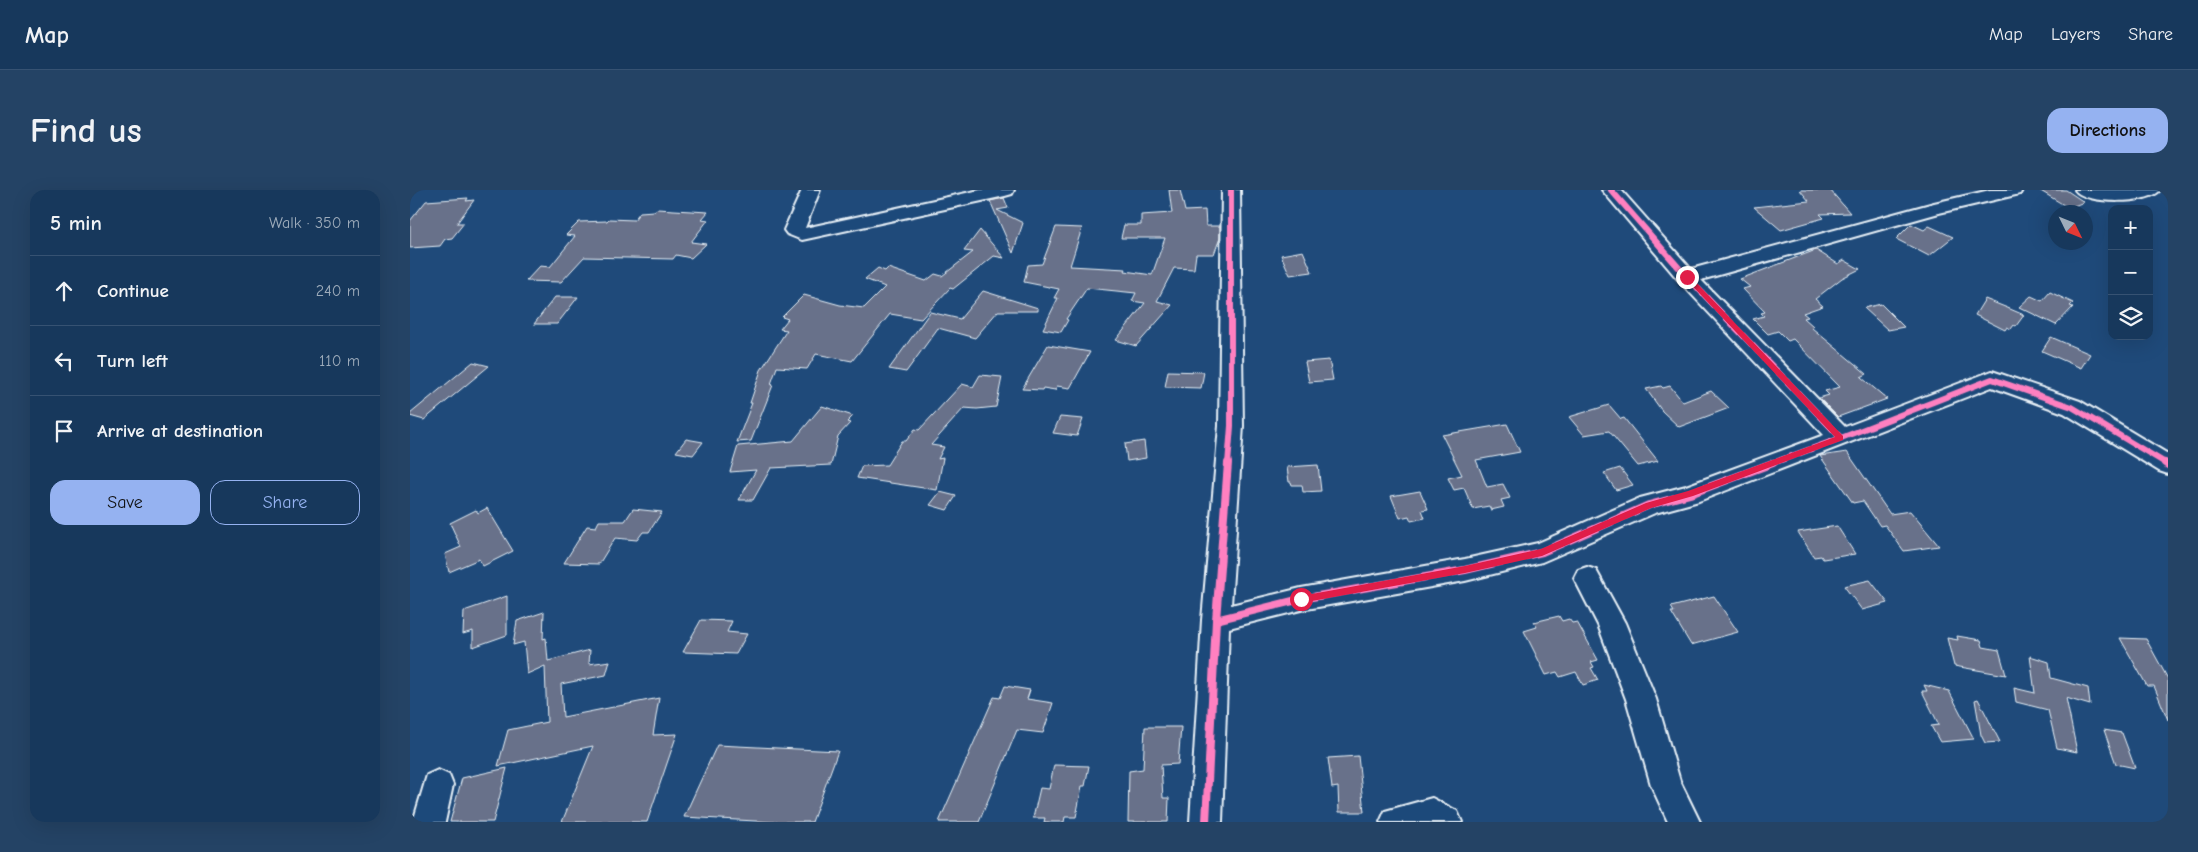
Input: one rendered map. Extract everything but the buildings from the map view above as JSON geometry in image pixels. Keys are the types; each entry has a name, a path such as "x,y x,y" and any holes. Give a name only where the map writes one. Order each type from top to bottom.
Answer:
{"street":[{"path":"811,190 794,230 802,234 1006,190"},
{"path":"1206,822 1216,620 1231,426 1232,190"},
{"path":"1611,190 1687,277 1841,438"},
{"path":"1687,277 1934,209 2013,190"},
{"path":"2084,190 2102,196 2151,190"},
{"path":"1216,620 1301,599 1465,570 1542,552 1649,506 1690,494 1992,379 2072,407 2168,465"},
{"path":"1587,578 1611,622 1634,682 1666,785 1684,822"},
{"path":"429,822 438,785"},
{"path":"1396,822 1432,813 1446,822"}],"cycle path":[{"path":"1206,822 1216,620 1231,426 1231,190"},
{"path":"1216,620 1301,599 1465,570 1542,552 1649,505 1690,494 1841,438 1687,277 1611,190"},
{"path":"1841,438 1992,379 2072,407 2168,465"}],"route":[{"path":"1301,599 1465,570 1542,552 1649,506 1690,494 1841,438 1687,277"}]}
